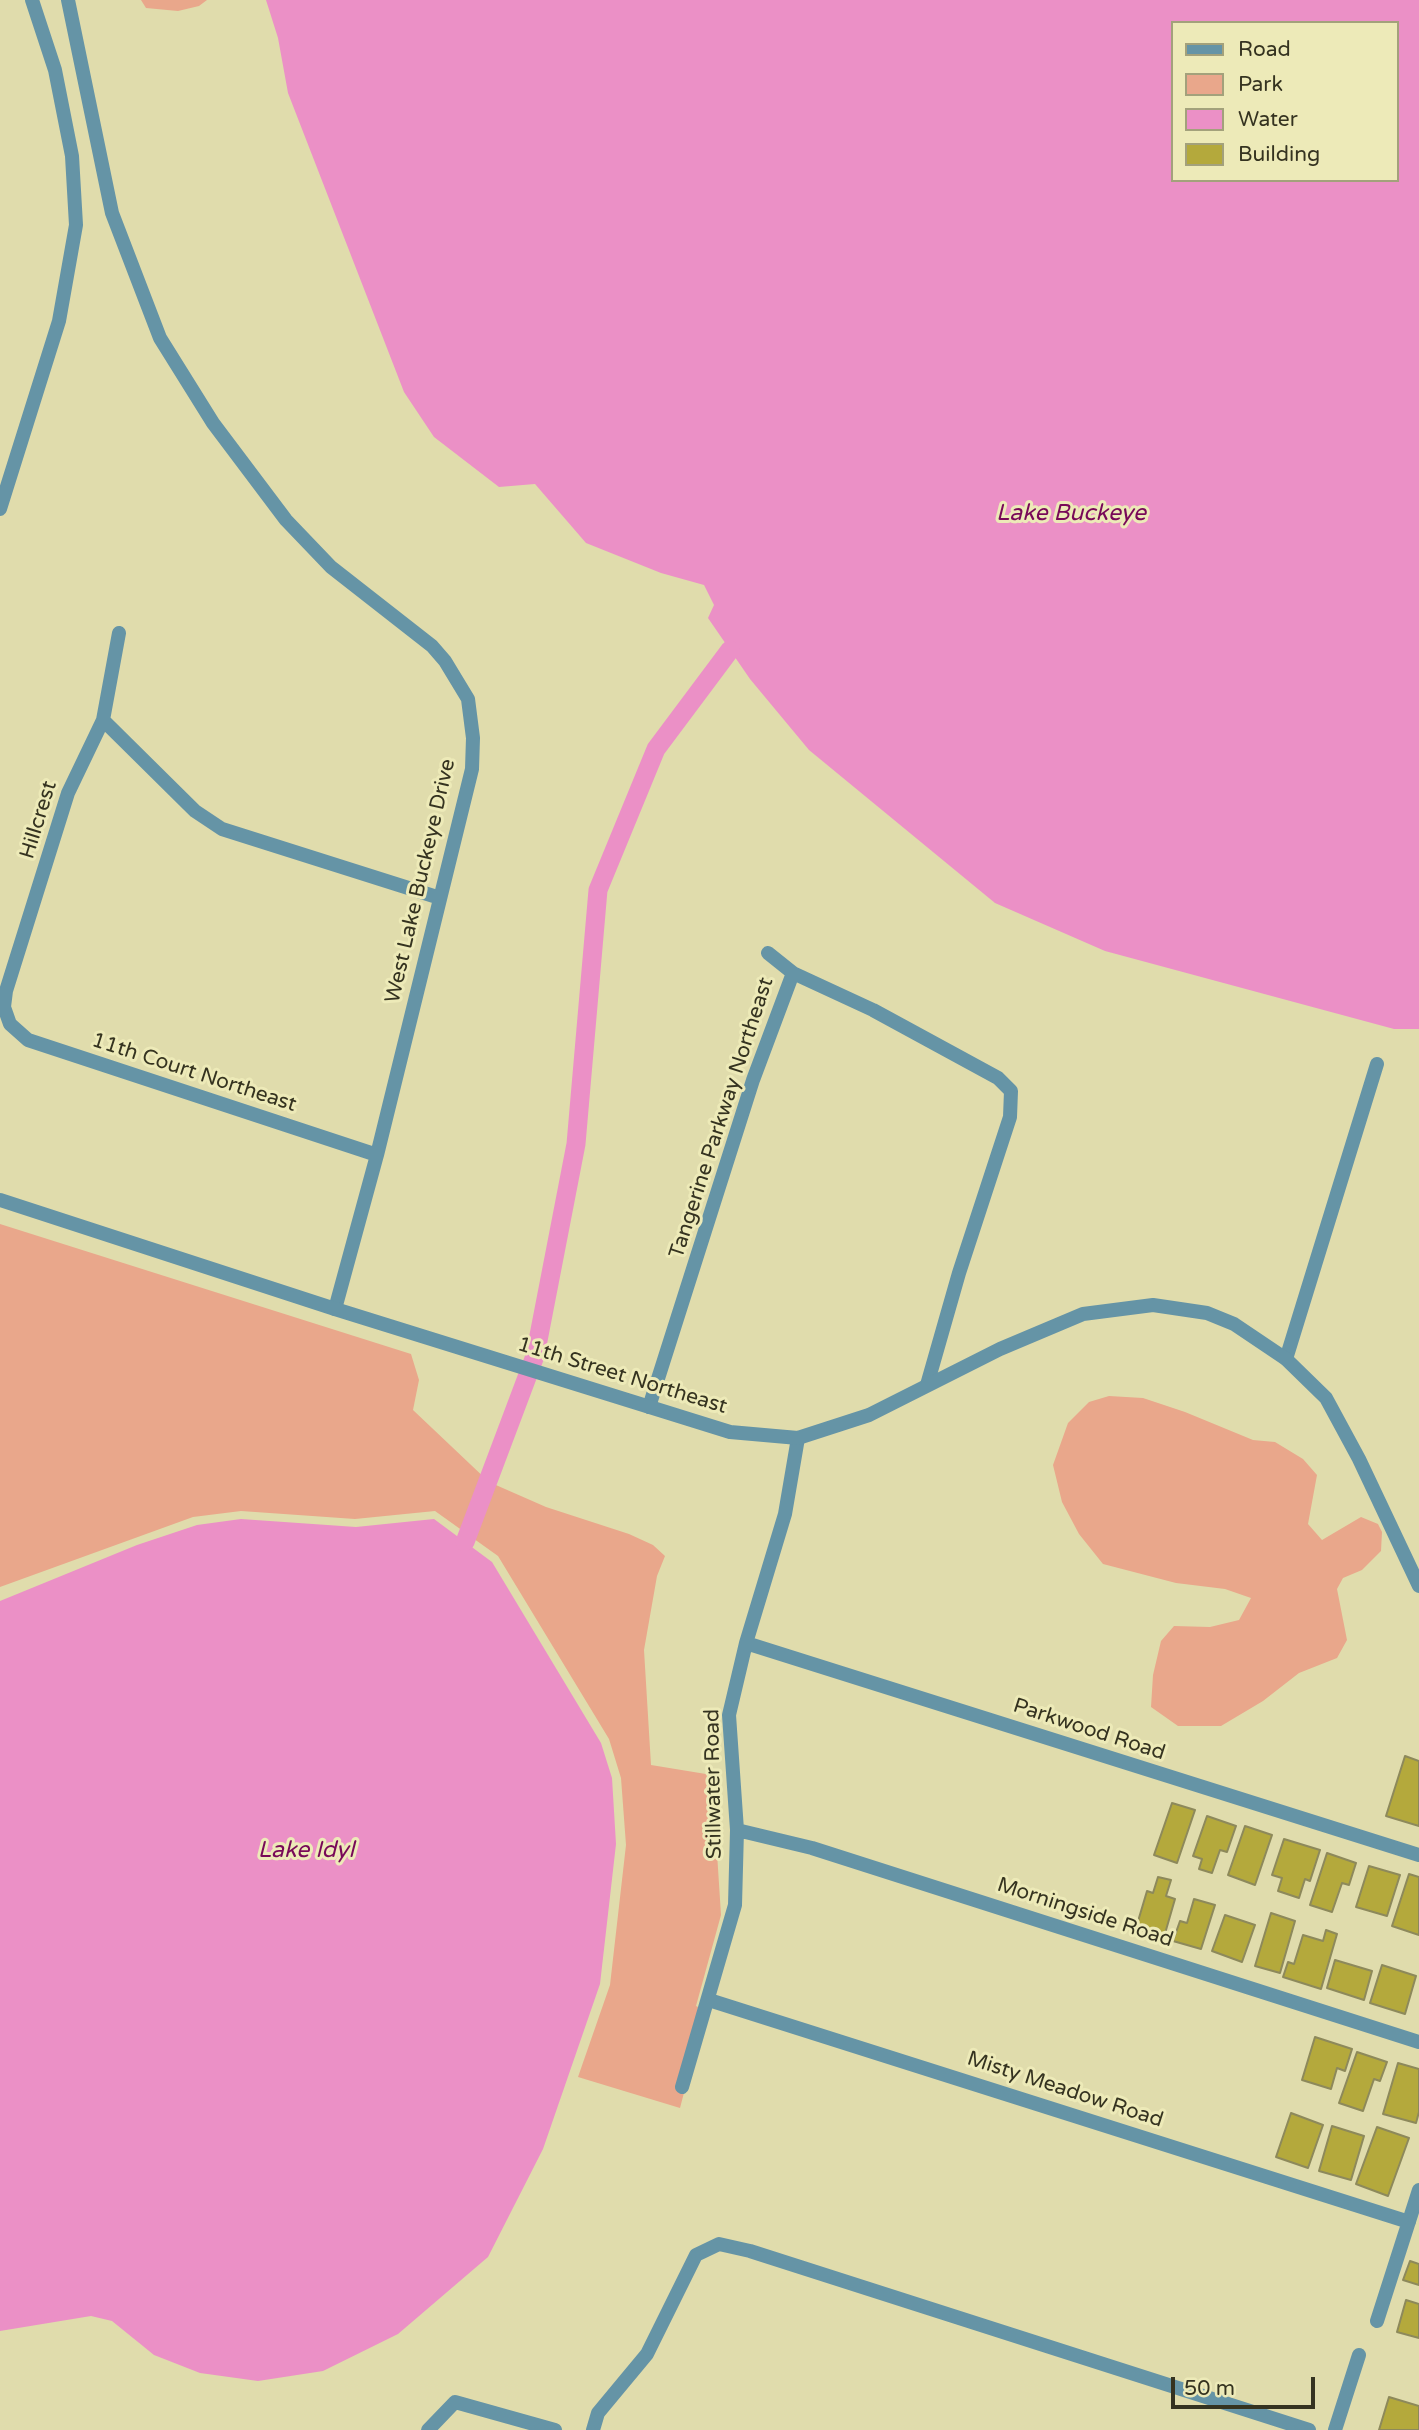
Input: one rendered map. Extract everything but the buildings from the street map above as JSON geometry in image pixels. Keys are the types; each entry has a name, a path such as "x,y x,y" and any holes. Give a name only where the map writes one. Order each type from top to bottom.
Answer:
{"street":[{"path":"0,509 59,321 76,225 72,156 58,82 32,0"},
{"name":"West Lake Buckeye Drive","path":"68,0 112,213 144,301 171,358 213,423 286,520 331,567 432,646 435,653 445,661 468,699 473,738 472,769 377,1155 335,1309"},
{"name":"Hillcrest","path":"8,1016 4,1007 6,991 68,793 103,720 119,633"},
{"path":"103,720 195,811 222,829 440,898"},
{"path":"768,953 793,973"},
{"name":"Tangerine Parkway Northeast","path":"649,1407 757,1070 793,973 873,1010 962,1057 998,1078 1011,1091 1010,1117 959,1273 927,1385"},
{"name":"11th Court Northeast","path":"8,1016 13,1029 28,1040 377,1155"},
{"path":"1286,1359 1377,1065"},
{"name":"11th Street Northeast","path":"0,1200 335,1309 730,1432 797,1438 869,1415 1066,1319 1131,1306 1176,1307 1207,1313 1234,1324 1286,1359 1326,1398 1359,1459 1419,1586"},
{"name":"Stillwater Road","path":"682,2087 736,1905 737,1830 729,1715 746,1643 785,1514 797,1438"},
{"name":"Parkwood Road","path":"746,1643 1419,1855"},
{"name":"Morningside Road","path":"737,1830 812,1848 1419,2042"},
{"name":"Misty Meadow Road","path":"709,2000 1409,2222"},
{"path":"1377,2321 1419,2190"},
{"path":"593,2430 598,2413 647,2354 696,2255 719,2244 750,2251 1309,2430"},
{"path":"1335,2430 1359,2355"},
{"path":"428,2430 455,2402 555,2430"}],"green space":[{"path":"141,0 207,0 199,6 178,11 146,8"},
{"path":"0,1224 411,1354 419,1380 413,1410 489,1482 546,1507 629,1534 653,1545 665,1556 657,1576 644,1650 651,1765 712,1775 721,1915 696,2006 692,2062 680,2108 578,2077 610,1985 626,1845 621,1778 609,1739 498,1556 435,1511 355,1519 241,1511 193,1517 0,1587"},
{"path":"1109,1396 1143,1398 1253,1440 1275,1442 1303,1459 1317,1475 1308,1524 1322,1540 1361,1517 1378,1524 1382,1532 1381,1551 1362,1570 1343,1578 1337,1589 1347,1640 1337,1658 1299,1673 1263,1701 1221,1726 1178,1726 1151,1707 1153,1675 1161,1641 1174,1626 1210,1627 1239,1620 1251,1598 1225,1589 1176,1583 1103,1564 1079,1534 1062,1502 1053,1465 1068,1423 1089,1402"}],"water":[{"name":"Lake Buckeye","path":"266,0 1419,0 1419,1029 1394,1029 1105,951 995,903 809,750 750,679 708,618 714,605 704,585 661,573 586,543 535,484 499,487 434,437 404,392 288,93 278,38"},
{"name":"Lake Idyl","path":"241,1519 356,1527 434,1519 492,1562 601,1743 612,1778 616,1844 600,1984 543,2149 488,2257 398,2334 323,2371 258,2381 200,2373 154,2355 112,2321 91,2316 0,2331 0,1601 137,1545 197,1525"}],"waterway":[{"path":"465,1542 535,1356 576,1144 598,890 656,749 730,650"}]}
